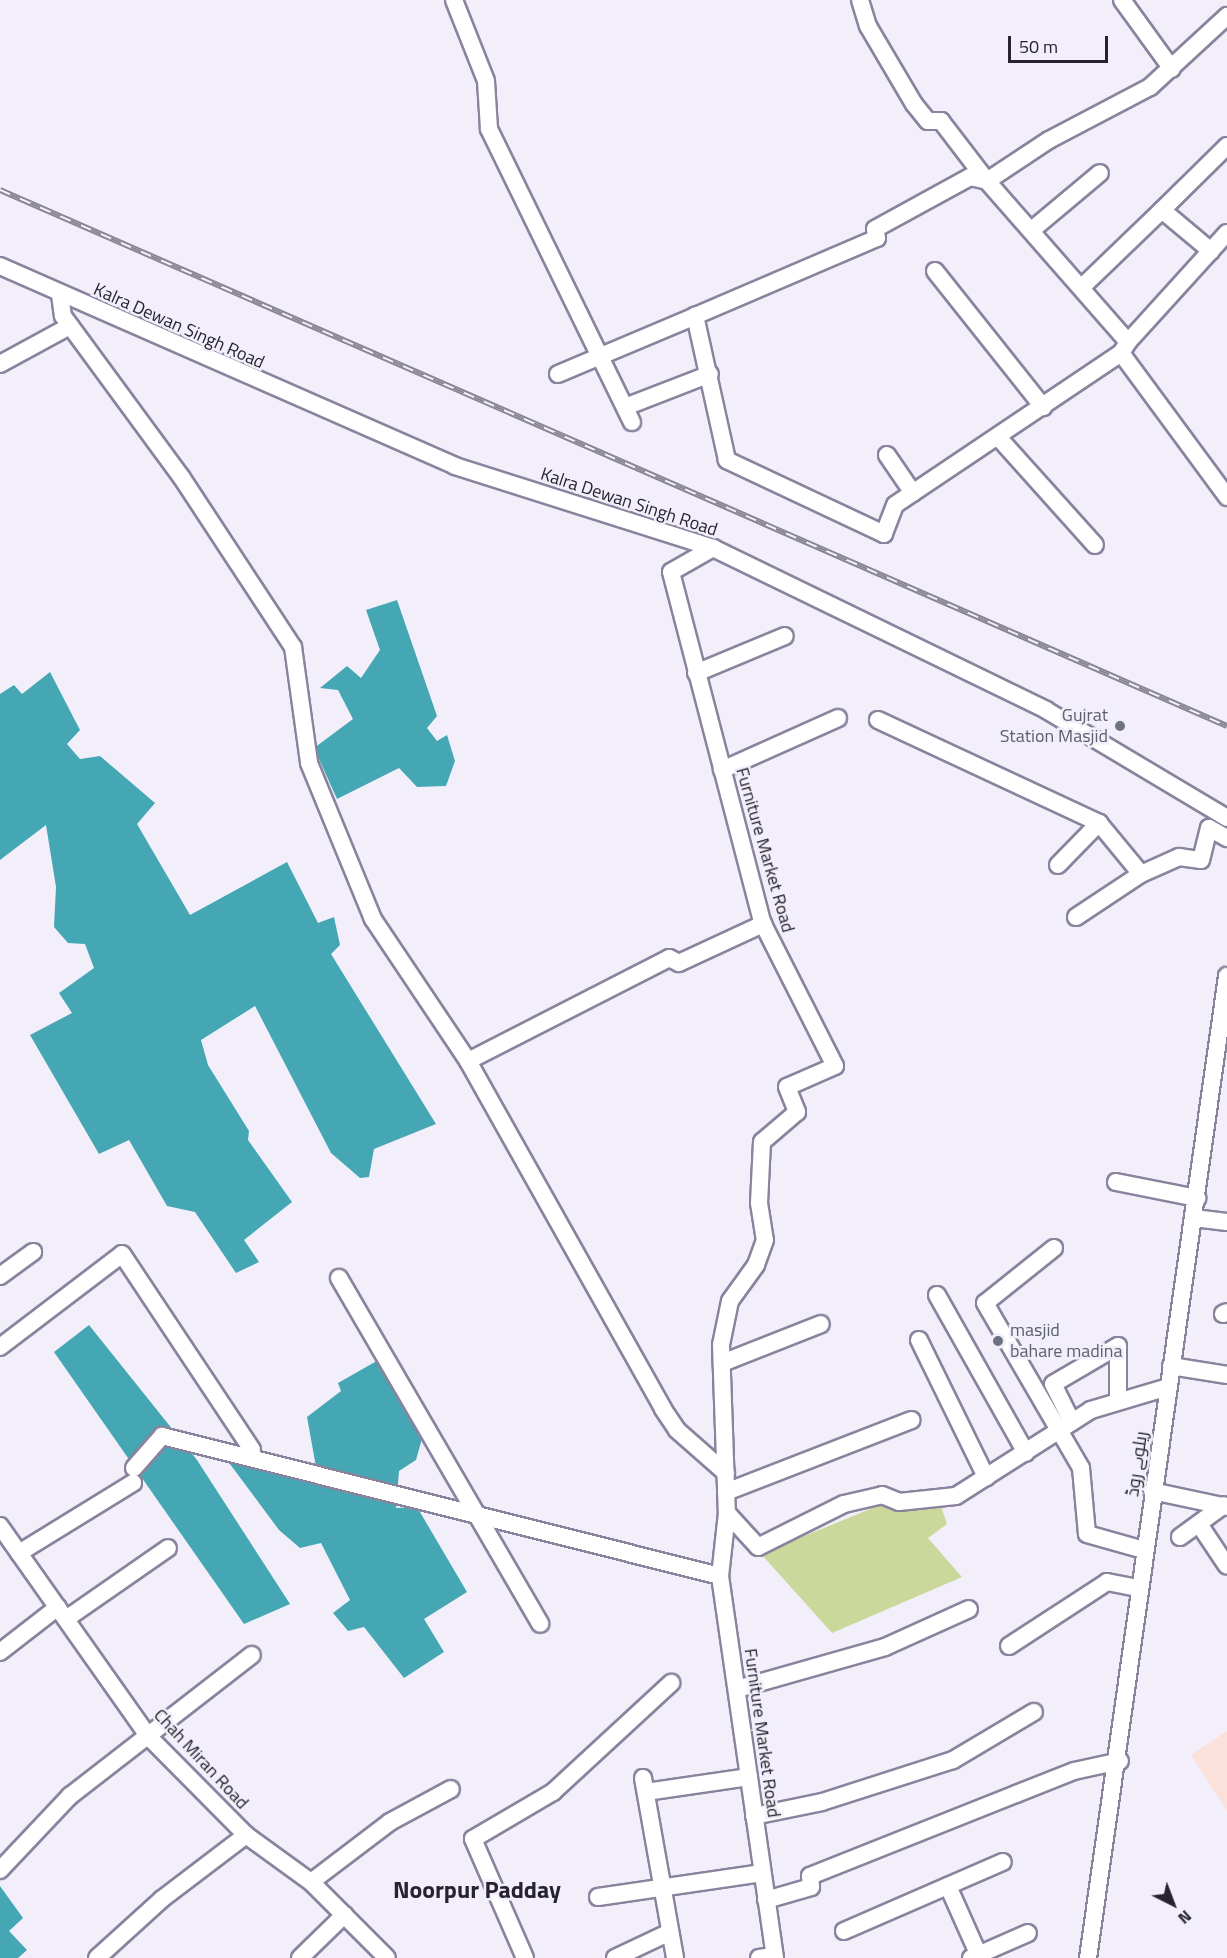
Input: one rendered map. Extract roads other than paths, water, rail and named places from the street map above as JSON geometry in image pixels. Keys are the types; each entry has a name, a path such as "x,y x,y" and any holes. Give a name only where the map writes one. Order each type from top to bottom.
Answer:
{"street":[{"path":"454,0 486,81 489,129 601,354 628,415 710,374"},
{"path":"861,0 868,26 914,104 928,121 941,121 987,181 1033,229 1082,287 1227,497"},
{"path":"1122,0 1173,69"},
{"path":"558,374 877,238 875,229 970,177 987,181 1173,69 1227,16"},
{"path":"1082,287 1227,146"},
{"path":"1033,229 1100,173"},
{"path":"1162,210 1211,251"},
{"path":"695,316 710,374 727,460 885,534 895,505 998,437 1125,348 1227,233"},
{"name":"Kalra Dewan Singh Road","path":"0,266 60,295 455,466 713,548 1046,710 1227,818"},
{"path":"934,271 1043,406"},
{"path":"60,295 70,326 182,478 293,647 309,763 373,919 468,1061 663,1409 677,1430 726,1473"},
{"path":"0,364 70,326"},
{"path":"998,437 1095,545"},
{"path":"887,455 913,493"},
{"name":"Furniture Market Road","path":"713,548 671,572 763,924 835,1066 787,1087 798,1112 762,1142 759,1203 765,1240 756,1265 730,1301 722,1363 727,1513 720,1576 766,1900 769,1957"},
{"path":"696,673 785,636"},
{"path":"722,770 838,718"},
{"path":"878,720 1099,823 1141,874"},
{"path":"1058,866 1099,823"},
{"path":"1076,917 1141,874 1179,857 1201,860 1209,828 1227,838"},
{"path":"468,1061 669,958 679,963 763,924"},
{"name":"ریلوے روڈ","path":"1088,1958 1120,1761 1138,1588 1197,1198 1227,976"},
{"path":"1116,1182 1197,1198"},
{"path":"1194,1218 1227,1222"},
{"path":"1054,1248 985,1303 1057,1432 1081,1468 1087,1533 1144,1550"},
{"path":"0,1276 33,1252"},
{"path":"0,1347 122,1254 252,1450"},
{"path":"339,1278 540,1624"},
{"path":"937,1295 1026,1453"},
{"path":"722,1363 820,1324"},
{"path":"919,1340 986,1477"},
{"path":"1072,1422 1053,1384 1118,1346 1118,1399"},
{"path":"1171,1366 1227,1375"},
{"path":"727,1513 758,1547 844,1504 882,1494 899,1502 956,1496 1072,1422 1118,1399 1168,1387"},
{"path":"726,1492 912,1420"},
{"path":"19,1553 134,1476 162,1436 476,1512 720,1576"},
{"path":"1152,1491 1226,1506"},
{"path":"1180,1537 1226,1506"},
{"path":"1199,1524 1227,1566"},
{"name":"Chah Miran Road","path":"0,1526 148,1736 246,1835 311,1882 387,1958"},
{"path":"0,1652 168,1548"},
{"path":"1009,1646 1107,1582 1138,1588"},
{"path":"736,1689 885,1647 969,1610"},
{"path":"0,1870 70,1796 252,1655"},
{"path":"525,1958 473,1839 553,1792 671,1683"},
{"path":"754,1816 822,1802 953,1760 1034,1712"},
{"path":"766,1900 811,1887 810,1876 1074,1771 1120,1761"},
{"path":"675,1958 645,1785 749,1777"},
{"path":"311,1882 390,1822 451,1789"},
{"path":"97,1958 162,1899 246,1835"},
{"path":"844,1931 1003,1862"},
{"path":"598,1897 762,1873"},
{"path":"948,1886 977,1957 1028,1932"},
{"path":"300,1958 344,1915"},
{"path":"615,1958 670,1932"}],"water":[{"path":"397,600 437,716 427,728 437,741 447,735 455,761 446,786 417,787 399,768 337,799 314,748 353,719 338,690 320,688 347,666 361,678 380,650 366,610"},
{"path":"50,672 80,730 67,744 80,759 100,756 155,803 137,824 190,915 287,862 318,923 334,917 340,945 331,954 436,1124 374,1149 369,1177 360,1178 331,1153 255,1006 201,1040 208,1065 249,1131 248,1140 292,1202 244,1240 259,1262 236,1273 195,1212 167,1206 129,1140 99,1154 30,1035 72,1013 59,993 94,968 85,944 68,943 54,927 56,887 46,825 0,860 0,694 14,685 22,694"},
{"path":"89,1325 197,1460 290,1604 244,1624 54,1352"},
{"path":"382,1358 423,1435 416,1460 399,1471 396,1508 417,1507 467,1592 424,1619 444,1652 404,1678 364,1627 348,1631 333,1613 350,1600 321,1543 300,1548 279,1530 224,1456 318,1478 307,1417 341,1391 338,1383"},
{"path":"0,1886 23,1918 9,1931 27,1950 18,1958 0,1958"}],"railway":[{"path":"0,190 1227,726"}],"place":[{"name":"Gujrat Station Masjid","path":"1120,726"},
{"name":"masjid bahare madina","path":"998,1341"}],"district":[{"name":"Noorpur Padday","path":"477,1890"}]}
